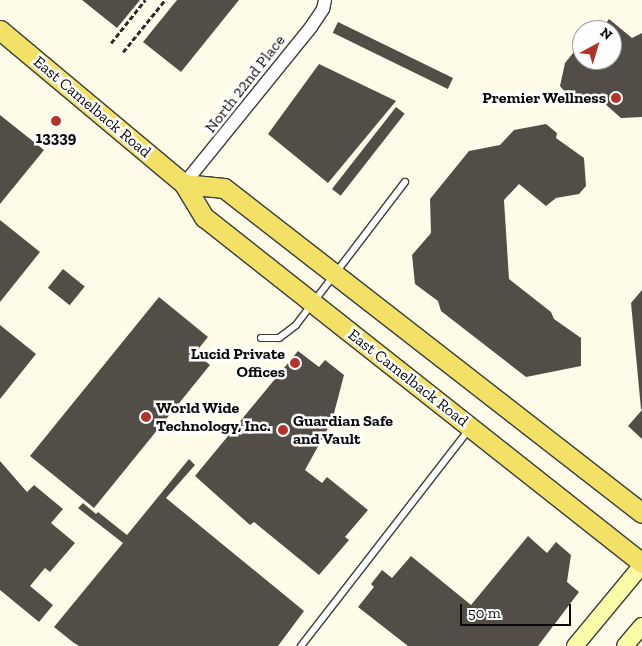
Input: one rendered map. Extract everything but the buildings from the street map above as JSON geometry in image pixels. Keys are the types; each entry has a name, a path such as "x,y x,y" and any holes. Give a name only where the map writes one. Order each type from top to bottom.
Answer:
{"main road":[{"name":"East Camelback Road","path":"0,30 184,184 204,217 642,564"},
{"path":"184,184 224,188 642,513"},
{"path":"575,646 642,564"},
{"path":"625,646 642,626"}],"street":[{"name":"North 22nd Place","path":"184,184 311,27 323,9 325,0"}],"lane":[{"path":"261,338 278,338 296,325 333,273 405,182"},
{"path":"301,646 471,428"}],"path":[{"path":"111,43 145,0"},
{"path":"123,52 164,0"}],"place":[{"name":"Premier Wellness","path":"616,98"},
{"name":"13339","path":"56,121"},
{"name":"Lucid Private Offices","path":"295,363"},
{"name":"World Wide Technology, Inc.","path":"146,417"},
{"name":"Guardian Safe and Vault","path":"283,430"}]}
